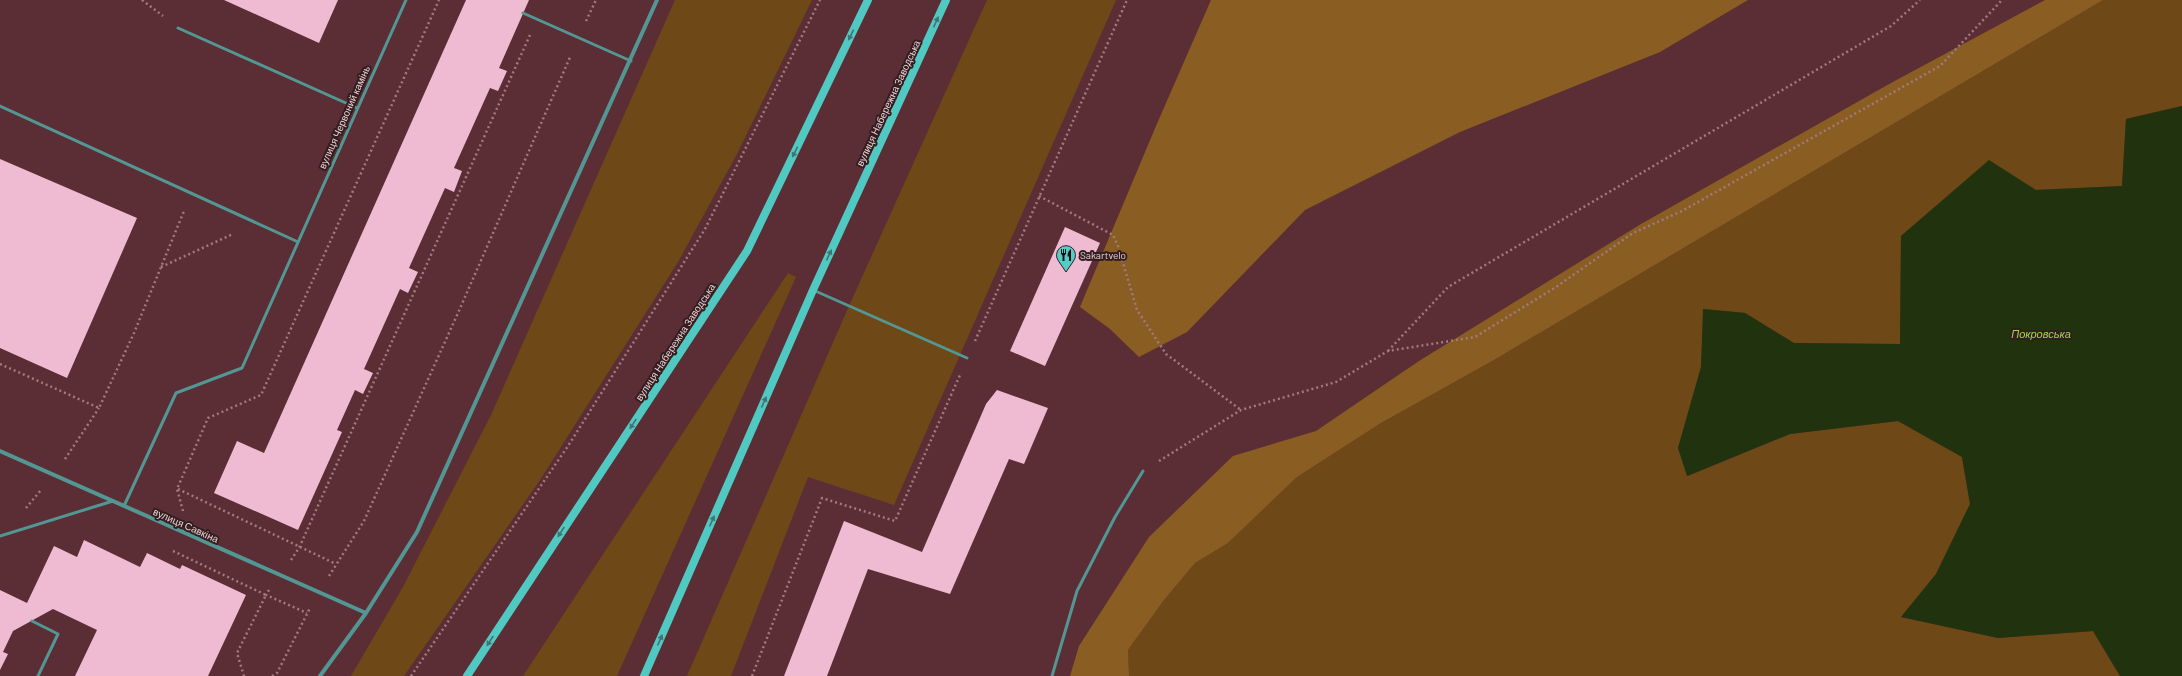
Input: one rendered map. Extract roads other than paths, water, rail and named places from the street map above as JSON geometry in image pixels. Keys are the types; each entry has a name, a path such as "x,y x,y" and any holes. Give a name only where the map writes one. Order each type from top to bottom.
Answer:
{"main road":[{"name":"вулиця Набережна Заводська","path":"467,676 747,251 868,0"},
{"name":"вулиця Набережна Заводська","path":"644,676 813,290 946,0"}],"street":[{"path":"320,676 366,612 417,532 631,61 657,0"},
{"name":"вулиця Савкіна","path":"0,451 366,612"}],"lane":[{"name":"вулиця Червоний камінь","path":"124,506 176,393 242,368 296,241 406,0"},
{"path":"523,12 631,61"},
{"path":"178,28 357,108"},
{"path":"0,106 296,241"},
{"path":"813,290 967,358"},
{"path":"1052,676 1077,591 1115,517 1143,471"},
{"path":"2,535 113,501"},
{"path":"32,621 58,634 38,676"}],"water":[{"name":"Покровська","path":"2182,106 2182,676 2120,676 2093,631 1998,638 1901,617 1936,574 1970,504 1962,457 1898,421 1790,434 1687,476 1678,448 1701,367 1703,309 1745,313 1794,343 1900,344 1901,236 1989,160 2036,190 2122,186 2126,119"}],"place":[{"name":"Sakartvelo","path":"1066,272"}]}
